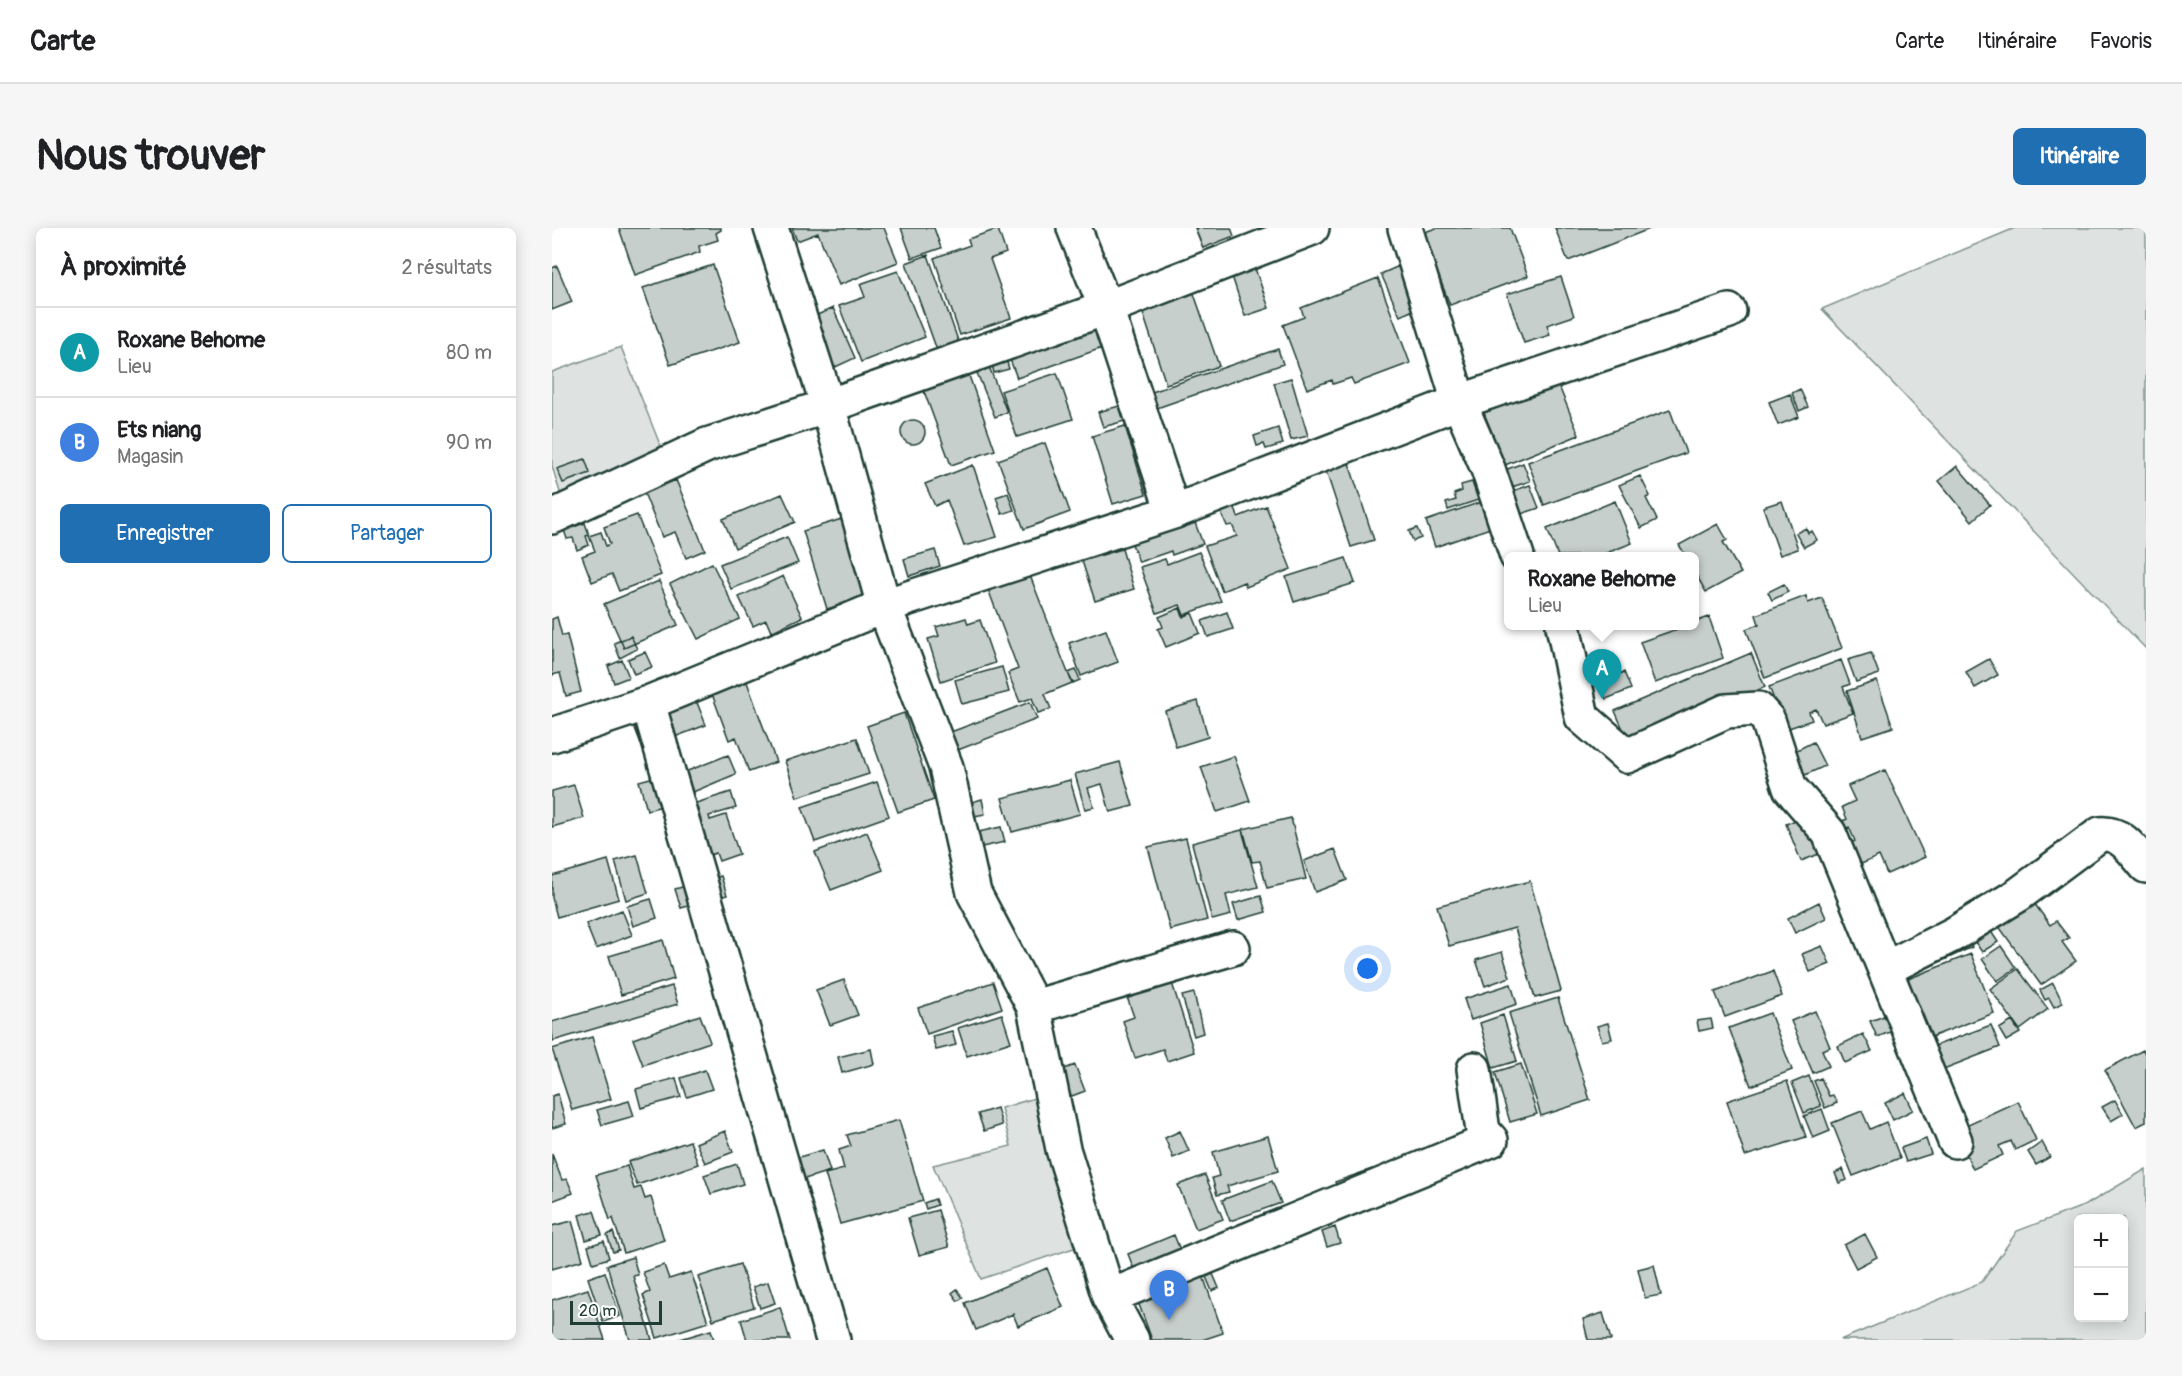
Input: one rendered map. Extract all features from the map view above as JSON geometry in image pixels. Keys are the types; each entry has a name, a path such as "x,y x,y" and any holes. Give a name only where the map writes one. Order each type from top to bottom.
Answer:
{"street":[{"path":"771,228 828,406 884,606 946,767 974,893 1034,1007 1063,1149 1108,1297 1130,1340"},
{"path":"1074,228 1106,308 1173,512"},
{"path":"552,517 707,445 828,406 1106,308 1312,228"},
{"path":"1405,228 1459,402 1488,469 1516,552"},
{"path":"552,735 648,703 884,606 1173,512 1459,402 1729,311"},
{"path":"1564,630 1582,717 1627,756 1726,711 1758,709 1768,720 1790,788 1829,833 1955,1141"},
{"path":"648,703 833,1340"},
{"path":"1885,969 1954,934 2018,895 2100,834 2109,833 2117,836 2146,866"},
{"path":"1034,1007 1233,948"},
{"path":"1108,1297 1491,1140 1483,1131 1474,1069"}],"shaded area":[{"path":"2015,228 2146,228 2146,649 1822,309"},
{"path":"621,347 667,462 565,509 552,466 552,372"},
{"path":"1035,1098 1080,1246 981,1279 933,1165 1011,1146 1001,1108"},
{"path":"2146,1169 2146,1340 1840,1340 1982,1282 2017,1231 2086,1205"}],"building":[{"path":"619,228 721,228 721,230 716,233 718,240 699,246 700,252 635,275"},
{"path":"792,228 884,228 898,262 839,285 818,233 797,241"},
{"path":"901,228 934,228 941,248 912,258"},
{"path":"1195,228 1231,228 1234,236 1203,248"},
{"path":"1436,228 1510,228 1528,276 1450,305 1422,233"},
{"path":"1555,228 1652,228 1568,261"},
{"path":"998,229 1006,253 990,259 1011,318 960,335 934,258 970,245 968,239"},
{"path":"928,255 961,349 939,356 906,263"},
{"path":"1252,260 1269,308 1245,316 1229,267"},
{"path":"713,265 740,342 670,365 643,288"},
{"path":"557,266 572,302 552,310 552,268"},
{"path":"1399,266 1418,308 1400,316 1381,274"},
{"path":"898,271 925,337 861,362 839,306 865,297 860,284"},
{"path":"1561,277 1574,316 1547,325 1550,335 1524,343 1507,294"},
{"path":"1378,278 1410,363 1354,384 1351,378 1333,384 1332,380 1307,389 1283,325 1304,317 1301,308"},
{"path":"1191,285 1219,366 1166,384 1139,301"},
{"path":"833,308 855,358 829,370 806,320"},
{"path":"1091,319 1102,348 1017,378 1006,349"},
{"path":"1278,349 1283,364 1154,409 1149,393"},
{"path":"1004,352 1009,369 994,373 990,356"},
{"path":"986,359 1007,412 995,417 973,363"},
{"path":"966,367 995,450 951,465 921,383"},
{"path":"1057,373 1073,419 1017,437 1001,391"},
{"path":"1291,378 1308,436 1291,440 1274,383"},
{"path":"1558,384 1579,435 1505,465 1484,413"},
{"path":"1800,389 1808,407 1799,411 1792,393"},
{"path":"1790,394 1799,417 1778,425 1769,402"},
{"path":"1123,405 1128,420 1103,427 1098,412"},
{"path":"1670,410 1686,453 1544,505 1528,462"},
{"path":"908,420 918,420 925,427 925,437 918,444 908,444 901,437 901,427"},
{"path":"1125,426 1146,494 1113,504 1092,436"},
{"path":"1278,428 1283,444 1266,449 1264,444 1257,446 1254,436"},
{"path":"1045,443 1070,512 1024,529 998,460"},
{"path":"1347,457 1374,540 1351,547 1324,465"},
{"path":"585,459 590,473 563,483 557,469"},
{"path":"1523,463 1530,481 1512,487 1505,470"},
{"path":"973,465 997,537 964,546 947,500 935,506 925,484"},
{"path":"1957,466 1990,505 1972,521 1939,481"},
{"path":"1640,476 1650,496 1646,498 1657,520 1641,528 1619,485"},
{"path":"676,480 705,550 686,558 675,532 662,537 644,493"},
{"path":"1472,482 1478,500 1448,510 1446,503 1456,500 1454,494 1462,491 1461,485"},
{"path":"1530,485 1539,508 1518,515 1510,492"},
{"path":"1008,493 1014,510 1002,514 996,497"},
{"path":"782,494 795,522 735,548 723,519"},
{"path":"1615,501 1632,543 1609,552 1556,552 1547,529"},
{"path":"1782,501 1798,549 1780,555 1763,507"},
{"path":"1481,502 1490,528 1435,547 1426,521"},
{"path":"1234,505 1238,517 1266,506 1291,569 1246,587 1244,582 1222,591 1205,546 1237,536 1232,525 1227,526 1220,510"},
{"path":"637,515 661,575 619,591 612,574 592,582 582,556 595,551 589,536 601,532 606,546 610,544 604,527"},
{"path":"845,518 869,596 827,609 803,531"},
{"path":"1194,520 1203,544 1172,555 1171,551 1139,562 1132,544"},
{"path":"585,523 589,545 577,550 573,538 567,539 564,530"},
{"path":"1718,524 1727,540 1723,542 1741,573 1706,592 1699,580 1699,552 1683,552 1679,545"},
{"path":"1417,528 1421,538 1413,541 1409,531"},
{"path":"1806,528 1808,533 1812,531 1817,540 1804,547 1796,533"},
{"path":"787,537 798,563 731,589 720,564"},
{"path":"1122,549 1134,589 1095,601 1082,561"},
{"path":"935,550 940,566 909,576 904,559"},
{"path":"1199,552 1221,601 1184,615 1180,605 1157,613 1140,567 1165,559 1167,564"},
{"path":"1346,558 1355,583 1294,602 1286,577"},
{"path":"712,563 740,619 698,639 670,584"},
{"path":"1029,573 1072,683 1045,694 1051,709 1038,713 1032,698 1020,702 1008,673 1018,669 988,589"},
{"path":"783,576 802,617 771,632 766,620 753,626 739,597"},
{"path":"659,581 678,625 624,648 604,604"},
{"path":"1784,584 1788,592 1772,600 1768,592"},
{"path":"1806,596 1808,603 1822,598 1842,648 1765,678 1746,629 1759,624 1756,615"},
{"path":"1180,608 1183,617 1192,613 1200,633 1166,647 1158,629 1163,627 1159,617"},
{"path":"1227,612 1233,629 1208,637 1202,621"},
{"path":"557,617 562,636 567,635 581,692 566,696 560,673 552,675 552,619"},
{"path":"1709,617 1723,658 1655,683 1640,642 1674,630 1699,630 1699,621"},
{"path":"966,618 968,624 980,620 995,663 941,681 928,639 939,636 936,627"},
{"path":"1106,630 1118,662 1081,676 1069,643"},
{"path":"631,636 637,649 620,658 614,643"},
{"path":"645,652 652,667 634,674 628,659"},
{"path":"1751,653 1765,687 1630,745 1615,711"},
{"path":"1871,653 1879,674 1856,682 1848,660"},
{"path":"1989,659 1998,675 1975,688 1966,672"},
{"path":"622,660 629,677 614,683 608,666"},
{"path":"1841,660 1850,684 1843,687 1853,713 1823,724 1816,709 1809,712 1812,720 1786,729 1769,687"},
{"path":"1002,667 1009,692 962,704 955,680"},
{"path":"1076,670 1080,680 1073,683 1068,673"},
{"path":"1624,672 1631,689 1606,699 1599,682"},
{"path":"1877,681 1893,727 1862,737 1847,691"},
{"path":"747,682 776,762 749,772 736,737 729,740 712,694"},
{"path":"694,695 706,725 643,749 631,718"},
{"path":"1198,701 1208,737 1176,747 1165,711"},
{"path":"1030,702 1037,719 958,750 951,732"},
{"path":"904,713 934,800 898,812 867,726"},
{"path":"857,738 869,774 797,797 785,761"},
{"path":"1813,742 1825,766 1803,776 1791,753"},
{"path":"728,755 736,774 693,792 685,772"},
{"path":"1234,756 1250,801 1217,812 1201,767"},
{"path":"1120,762 1133,806 1110,812 1102,784 1088,788 1094,807 1085,809 1075,774"},
{"path":"1885,770 1925,857 1887,874 1879,856 1857,866 1848,844 1855,841 1849,827 1843,830 1840,822 1847,819 1842,807 1855,801 1848,786"},
{"path":"658,776 666,805 647,810 639,781"},
{"path":"1070,780 1080,814 1012,832 1002,798"},
{"path":"877,782 889,816 815,842 802,807"},
{"path":"574,785 584,818 552,827 552,791"},
{"path":"731,792 736,808 709,816 710,820 726,815 739,854 719,861 716,853 690,861 674,810"},
{"path":"982,799 985,814 974,816 972,802"},
{"path":"1804,817 1819,854 1801,861 1786,824"},
{"path":"1291,818 1306,879 1267,888 1260,861 1252,862 1243,829"},
{"path":"1001,827 1005,842 977,848 974,833"},
{"path":"1242,830 1258,887 1226,895 1231,915 1212,920 1192,843"},
{"path":"867,832 883,870 831,890 815,852"},
{"path":"1186,838 1207,920 1170,930 1148,847"},
{"path":"1335,849 1347,880 1315,892 1304,861"},
{"path":"637,855 648,893 626,900 615,861"},
{"path":"608,860 619,899 557,917 552,898 552,876"},
{"path":"721,876 727,895 681,908 675,889"},
{"path":"1530,881 1561,991 1535,998 1515,928 1449,946 1437,906"},
{"path":"1261,896 1266,912 1238,920 1233,904"},
{"path":"2029,896 2050,925 2056,921 2069,938 2062,942 2076,961 2041,985 1995,921"},
{"path":"651,899 657,918 633,926 627,906"},
{"path":"1819,902 1826,918 1795,933 1788,918"},
{"path":"622,910 632,935 596,949 586,924"},
{"path":"1986,924 1998,942 1982,952 1970,935"},
{"path":"1968,937 1972,947 1912,975 1907,966"},
{"path":"663,940 674,979 621,995 609,956"},
{"path":"1822,946 1830,964 1810,972 1802,954"},
{"path":"2001,946 2016,968 1997,981 1982,959"},
{"path":"1502,952 1510,977 1485,986 1476,960"},
{"path":"1971,954 1994,1013 1931,1037 1908,979"},
{"path":"2018,969 2048,1009 2020,1030 1990,989"},
{"path":"1773,971 1782,996 1725,1017 1715,992"},
{"path":"844,980 858,1015 830,1025 816,990"},
{"path":"993,982 1002,1008 927,1034 918,1008"},
{"path":"1172,983 1194,1052 1167,1061 1163,1049 1135,1058 1123,1021 1134,1017 1127,997"},
{"path":"2053,983 2063,1003 2054,1007 2049,998 2045,1000 2040,990"},
{"path":"1511,984 1517,1004 1471,1020 1464,999"},
{"path":"672,986 678,1004 553,1041 552,1022"},
{"path":"1194,993 1203,1033 1194,1036 1182,996"},
{"path":"1558,998 1590,1100 1541,1116 1509,1013"},
{"path":"1815,1011 1830,1047 1822,1050 1829,1066 1813,1073 1791,1021"},
{"path":"1770,1013 1792,1070 1751,1086 1729,1028"},
{"path":"1002,1014 1011,1042 967,1056 958,1028"},
{"path":"700,1015 710,1042 643,1065 633,1039"},
{"path":"1503,1015 1517,1061 1493,1068 1480,1023"},
{"path":"1887,1015 1893,1031 1877,1037 1870,1021"},
{"path":"1711,1019 1713,1028 1699,1031 1697,1021"},
{"path":"2012,1021 2020,1033 2006,1041 1999,1029"},
{"path":"1608,1023 1612,1039 1602,1041 1597,1026"},
{"path":"1991,1025 2000,1047 1941,1070 1932,1047"},
{"path":"952,1031 956,1045 936,1050 932,1036"},
{"path":"1863,1034 1872,1051 1845,1063 1838,1046"},
{"path":"592,1037 611,1099 572,1110 552,1049"},
{"path":"871,1049 874,1064 842,1073 838,1057"},
{"path":"2143,1050 2146,1056 2146,1122 2136,1127 2105,1070"},
{"path":"1521,1064 1537,1114 1510,1122 1495,1072"},
{"path":"1075,1065 1085,1091 1064,1099 1054,1073"},
{"path":"705,1070 712,1089 687,1097 681,1078"},
{"path":"1809,1076 1821,1106 1804,1113 1792,1083"},
{"path":"676,1078 681,1097 641,1108 636,1089"},
{"path":"1821,1078 1829,1096 1833,1095 1837,1103 1825,1108 1814,1081"},
{"path":"1787,1081 1806,1137 1745,1156 1727,1101"},
{"path":"1905,1093 1913,1110 1893,1120 1885,1103"},
{"path":"558,1094 566,1124 552,1128 552,1096"},
{"path":"2115,1100 2123,1114 2111,1121 2102,1107"},
{"path":"629,1101 634,1116 602,1125 597,1110"},
{"path":"2018,1101 2036,1140 2015,1150 2011,1141 1999,1146 2003,1155 1973,1169 1955,1130"},
{"path":"997,1108 1002,1125 984,1131 978,1114"},
{"path":"1822,1109 1830,1131 1813,1138 1804,1116"},
{"path":"1862,1111 1870,1129 1886,1122 1900,1158 1853,1176 1832,1123"},
{"path":"899,1120 923,1201 840,1224 825,1174 844,1169 839,1150 851,1146 847,1135"},
{"path":"725,1131 733,1152 705,1163 696,1143"},
{"path":"1180,1131 1189,1151 1173,1158 1165,1138"},
{"path":"1268,1136 1278,1171 1227,1186 1229,1192 1217,1195 1212,1178 1219,1176 1213,1152"},
{"path":"1926,1139 1931,1154 1906,1162 1901,1148"},
{"path":"690,1141 698,1164 637,1185 628,1162"},
{"path":"2042,1142 2050,1157 2036,1165 2028,1152"},
{"path":"823,1150 830,1171 776,1188 769,1166"},
{"path":"552,1154 562,1180 567,1179 573,1193 552,1201"},
{"path":"737,1164 743,1184 711,1194 704,1175"},
{"path":"627,1166 634,1189 641,1187 645,1199 651,1197 664,1240 624,1253 613,1218 610,1220 596,1175"},
{"path":"1372,1169 1377,1183 1340,1197 1335,1182"},
{"path":"1843,1169 1847,1180 1839,1183 1835,1173"},
{"path":"1205,1175 1223,1219 1196,1229 1178,1185"},
{"path":"1272,1181 1281,1203 1230,1221 1222,1200"},
{"path":"935,1199 937,1205 926,1209 924,1203"},
{"path":"938,1210 949,1247 919,1255 908,1218"},
{"path":"594,1211 602,1235 586,1240 579,1215"},
{"path":"572,1221 583,1260 552,1269 552,1226"},
{"path":"1335,1227 1340,1243 1327,1247 1322,1232"},
{"path":"613,1232 619,1250 613,1252 607,1235"},
{"path":"1865,1234 1877,1257 1856,1268 1844,1245"},
{"path":"1174,1235 1181,1252 1135,1272 1128,1254"},
{"path":"604,1241 609,1258 593,1263 588,1246"},
{"path":"633,1257 638,1275 633,1276 652,1340 630,1340 607,1265"},
{"path":"740,1264 754,1307 713,1320 698,1277"},
{"path":"664,1265 669,1279 691,1272 708,1322 657,1338 643,1295 650,1292 643,1272"},
{"path":"1654,1265 1661,1295 1645,1298 1638,1269"},
{"path":"1047,1268 1063,1307 1018,1326 1013,1314 976,1330 965,1303"},
{"path":"605,1272 620,1316 603,1322 588,1278"},
{"path":"1213,1274 1219,1288 1212,1291 1206,1277"},
{"path":"1203,1276 1223,1333 1202,1340 1152,1340 1137,1299"},
{"path":"768,1282 775,1303 760,1308 753,1287"},
{"path":"588,1289 605,1340 552,1340 552,1300"},
{"path":"957,1289 963,1298 958,1301 952,1293"},
{"path":"780,1307 790,1340 747,1340 741,1320"},
{"path":"1603,1313 1611,1340 1588,1340 1583,1319"},
{"path":"711,1330 714,1340 677,1340"}],"place":[{"name":"Roxane Behome","path":"1602,699"},
{"name":"Ets niang","path":"1169,1320"}]}
